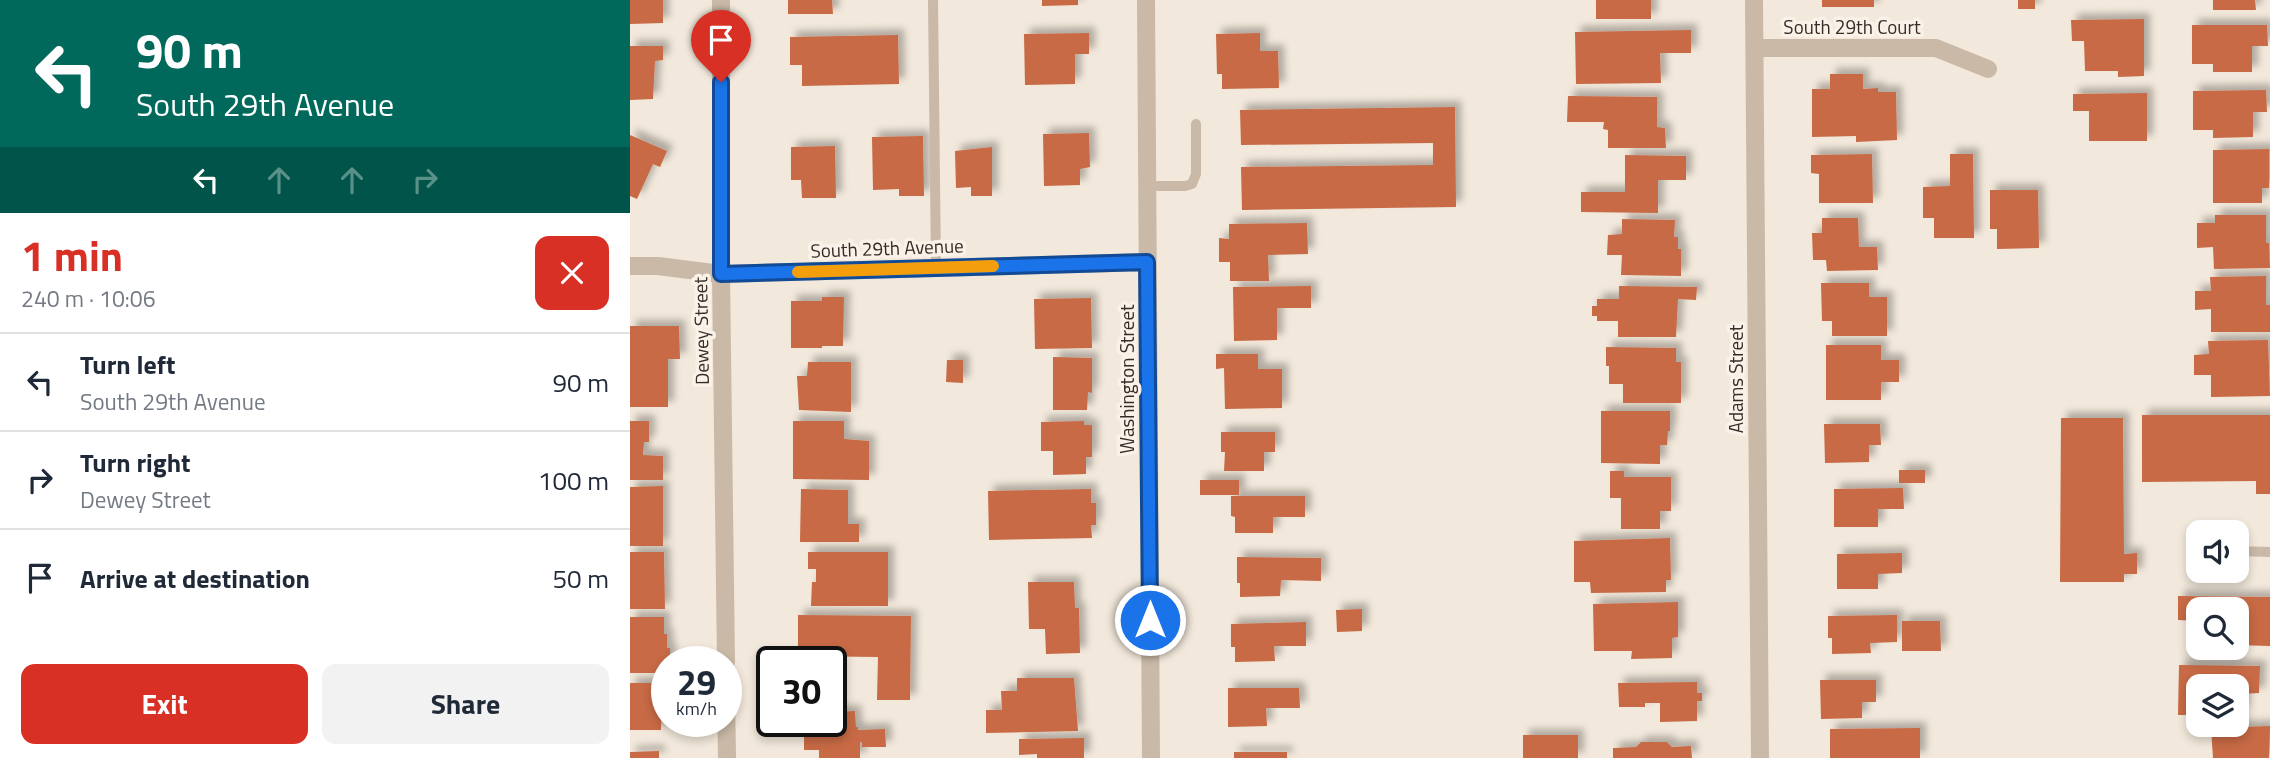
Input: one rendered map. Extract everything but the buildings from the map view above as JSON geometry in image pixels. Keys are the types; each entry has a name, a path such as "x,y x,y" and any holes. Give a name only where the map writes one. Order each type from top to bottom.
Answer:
{"street":[{"name":"Dewey Street","path":"721,0 726,646"},
{"name":"Washington Street","path":"1146,0 1151,758"},
{"name":"Adams Street","path":"1754,0 1760,758"},
{"name":"South 29th Court","path":"1755,48 1936,48 1988,69"},
{"name":"South 29th Avenue","path":"630,266 658,266 721,274 1147,262"},
{"path":"727,737 727,758"}],"lane":[{"path":"933,0 936,268"},
{"path":"1147,186 1192,184 1196,174 1196,124"},
{"path":"2249,551 2270,552"}],"slow traffic":[{"path":"798,272 993,266"}],"route":[{"path":"721,82 721,274 1147,262 1150,620"}]}
